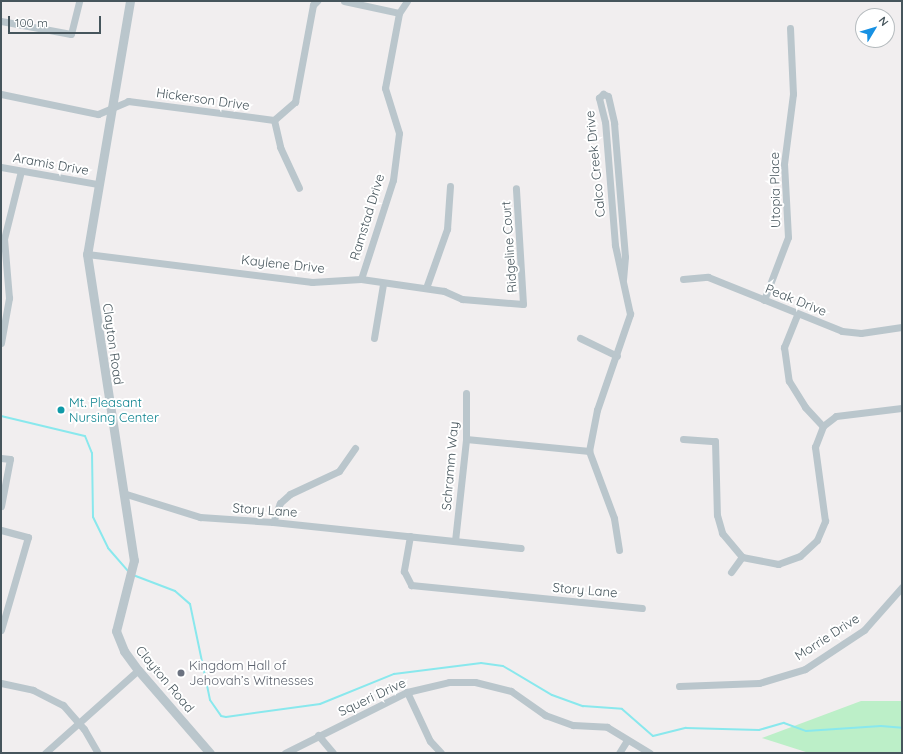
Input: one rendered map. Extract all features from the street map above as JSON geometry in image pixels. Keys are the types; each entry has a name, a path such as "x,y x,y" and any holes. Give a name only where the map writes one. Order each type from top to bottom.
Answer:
{"street":[{"path":"1,21 71,34 79,1"},
{"name":"Clayton Road","path":"130,1 113,107 97,184 87,254 123,492 132,573 119,612 116,631 124,651 138,670 210,753"},
{"path":"299,188 282,154 274,120 295,102 312,5 317,1"},
{"path":"344,1 399,13"},
{"name":"Ramstad Drive","path":"361,279 393,180 399,133 385,88 399,13 407,1"},
{"name":"Utopia Place","path":"764,300 788,237 784,164 793,94 790,28"},
{"name":"Hickerson Drive","path":"1,94 98,114 128,101 274,120"},
{"name":"Calco Creek Drive","path":"589,451 597,410 617,356 630,314 615,245 605,122 599,98 603,94 608,96 614,123 625,257 623,279"},
{"name":"Aramis Drive","path":"1,167 97,184"},
{"path":"1,343 9,298 4,239 21,171"},
{"path":"426,288 447,229 450,186"},
{"name":"Ridgeline Court","path":"516,188 523,304"},
{"name":"Kaylene Drive","path":"87,254 312,282 361,279 383,284 426,288 462,299 523,304"},
{"name":"Peak Drive","path":"683,278 708,277 797,315 861,333 902,327"},
{"path":"374,338 383,284"},
{"path":"797,315 784,347 789,381 805,408 823,426"},
{"path":"580,338 617,356"},
{"name":"Schramm Way","path":"455,541 466,439 466,393"},
{"path":"684,439 715,441 717,516 722,534 742,557 778,564 800,556 817,540 825,521 815,447 823,426 836,416 902,408"},
{"path":"466,439 589,451 614,518 619,550"},
{"path":"273,522 280,503 290,494 339,471 355,448"},
{"path":"1,458 10,459 1,506"},
{"name":"Story Lane","path":"123,492 200,517 273,522 521,548"},
{"path":"1,530 28,537 4,607 1,630"},
{"name":"Story Lane","path":"410,536 404,571 411,585 642,608"},
{"path":"731,572 742,557"},
{"name":"Morrie Drive","path":"679,686 759,683 805,669 864,630 902,587"},
{"path":"45,753 138,670"},
{"path":"1,682 49,696 79,723 98,753"},
{"name":"Squeri Drive","path":"284,753 408,692 449,682 474,682 511,691 545,715 573,725 607,727 650,753"},
{"path":"408,692 430,741 441,753"},
{"path":"318,735 333,753"},
{"path":"619,753 627,740"}],"green space":[{"path":"861,701 902,701 902,753 809,753 762,738"}],"waterway":[{"path":"1,416 85,436 92,453 93,517 108,548 128,571"},
{"path":"133,575 175,591 190,604 210,700 221,716 226,717 320,704 394,674 481,663 503,666 552,695 583,706 622,709 653,736 686,728 759,730 784,723 806,731 881,726 902,728"}],"place":[{"name":"Mt. Pleasant Nursing Center","path":"61,410"},
{"name":"Kingdom Hall of Jehovah’s Witnesses","path":"181,673"}]}
